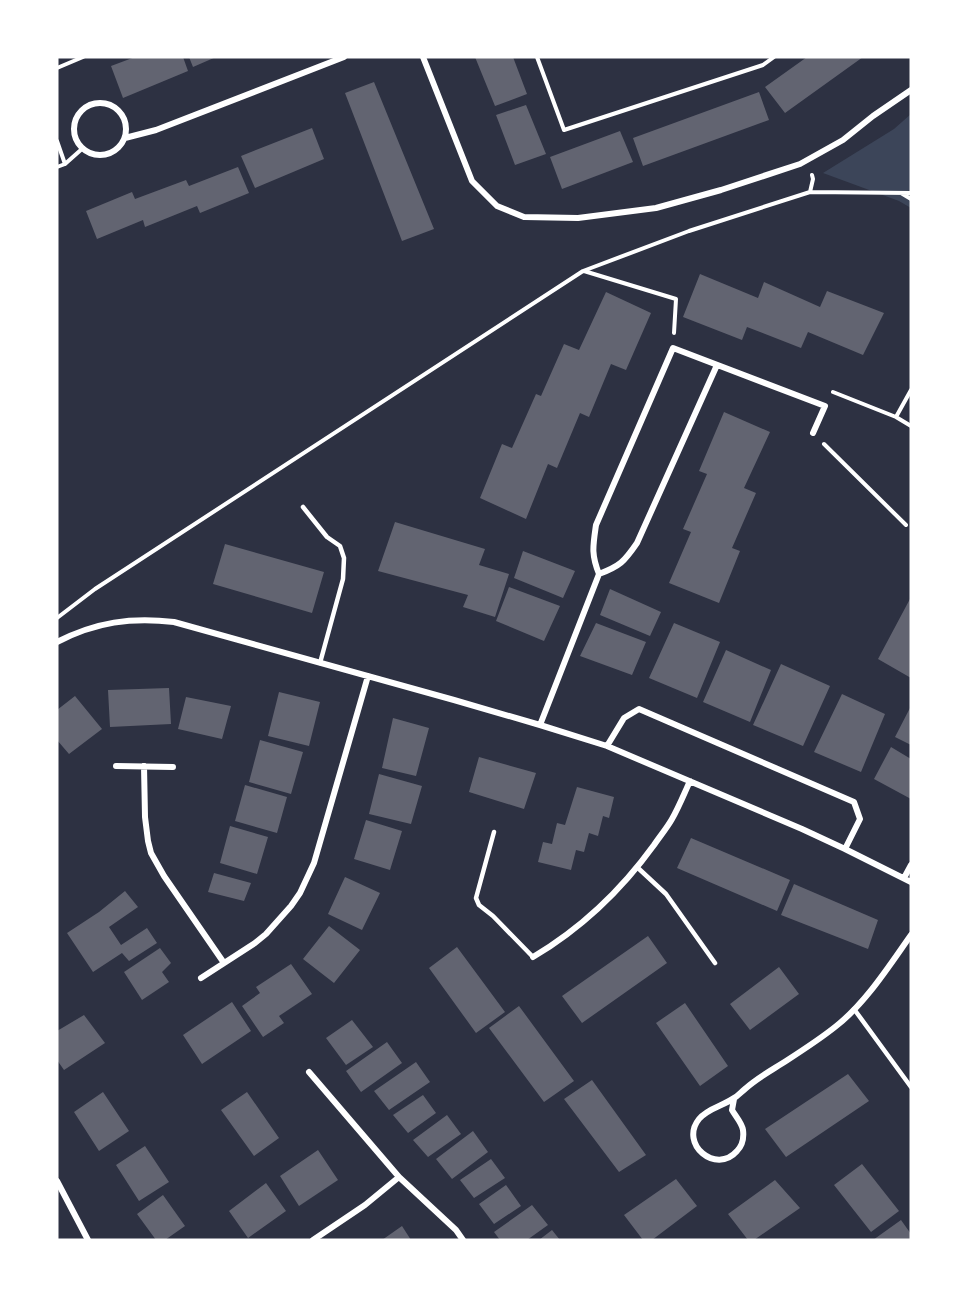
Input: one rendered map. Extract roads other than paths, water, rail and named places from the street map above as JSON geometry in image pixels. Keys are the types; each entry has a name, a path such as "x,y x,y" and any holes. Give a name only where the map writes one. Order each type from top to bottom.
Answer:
{"street":[{"path":"125,138 126,121 115,106 98,102 82,110 77,116 74,133 82,148 98,155 107,154 121,145 125,138 156,130 344,57"},
{"path":"423,57 472,181 497,206 524,218 578,218 656,208 800,164 843,140 911,90"},
{"path":"540,724 598,574 592,551 596,525 673,348 825,406 813,433"},
{"path":"598,574 617,567 637,543 717,365"},
{"path":"57,642 91,627 113,622 134,619 174,622 540,724 607,746 690,781 845,849 911,882"},
{"path":"201,978 266,934 291,906 307,879 333,801 368,676"},
{"path":"607,746 624,718 639,709 833,792 855,802 860,819 845,849"},
{"path":"116,766 173,767"},
{"path":"144,766 145,817 151,854 224,963"},
{"path":"533,957 588,919 625,883 673,818 690,781"},
{"path":"904,878 911,865"},
{"path":"734,1099 732,1110 741,1123 743,1131 740,1148 726,1159 709,1158 702,1154 694,1141 693,1132 699,1118 734,1099 750,1084 807,1048 838,1025 863,1000 911,935"},
{"path":"309,1072 399,1177 464,1240"},
{"path":"314,1240 399,1177"},
{"path":"57,1181 88,1240"}],"lane":[{"path":"303,507 327,537 340,546 344,558 343,579 320,663"},
{"path":"494,832 476,898 479,906 493,916 533,957"},
{"path":"638,868 666,894 715,963"},
{"path":"854,1009 911,1087"}]}
